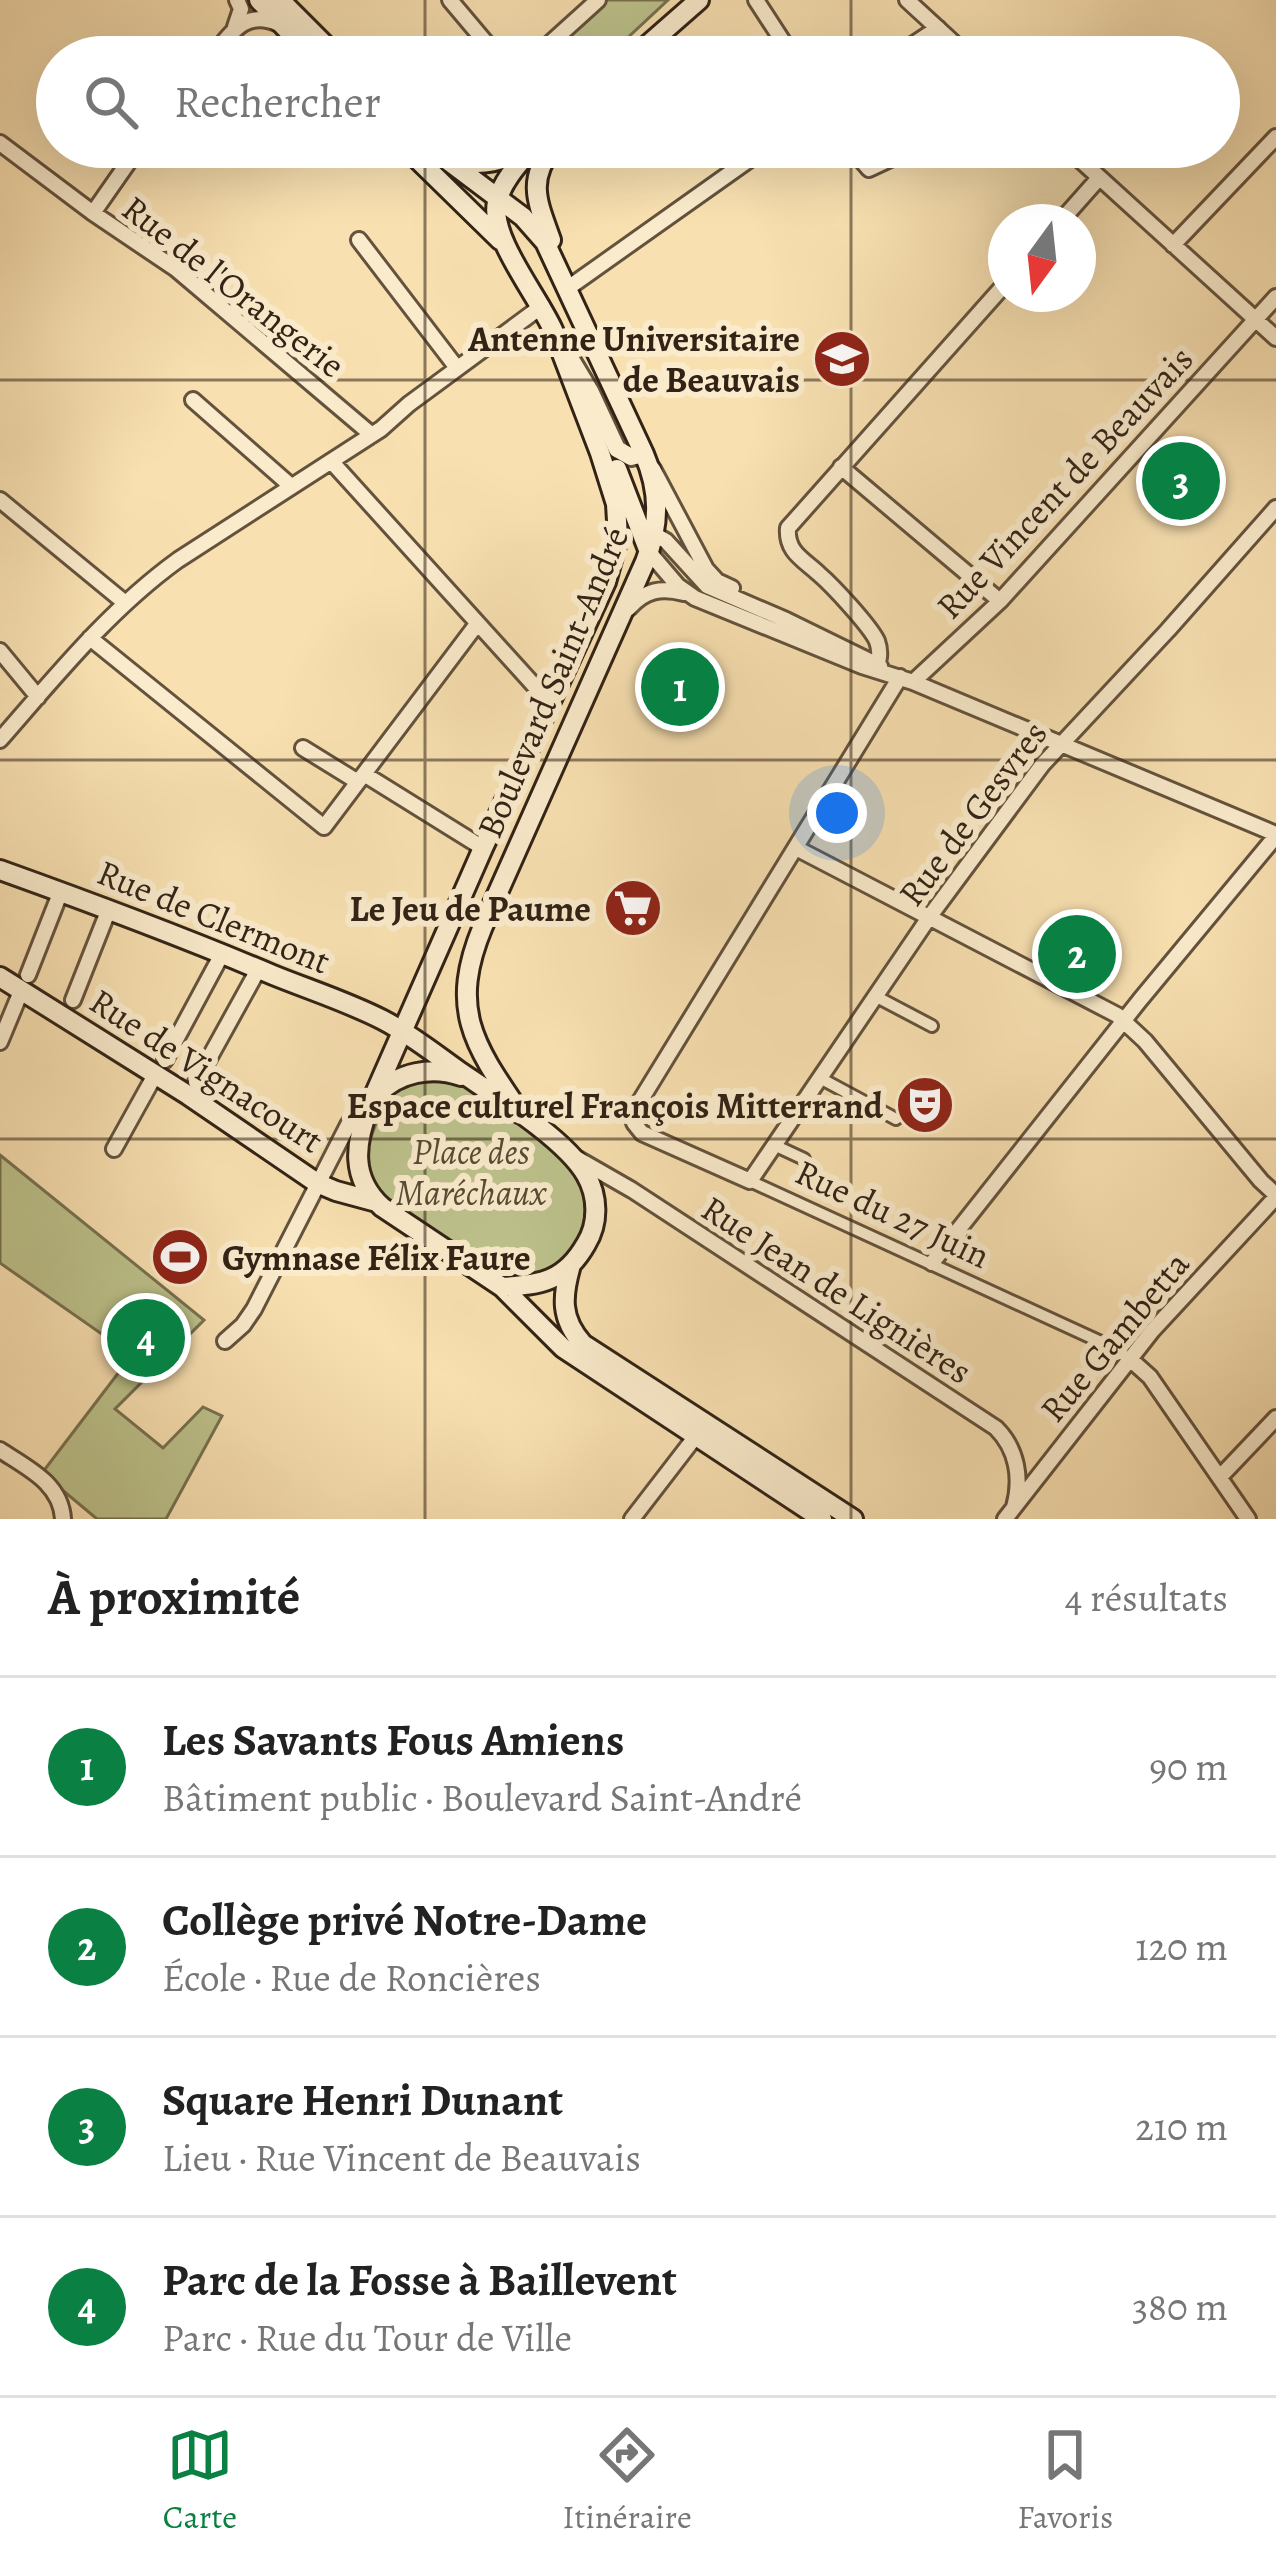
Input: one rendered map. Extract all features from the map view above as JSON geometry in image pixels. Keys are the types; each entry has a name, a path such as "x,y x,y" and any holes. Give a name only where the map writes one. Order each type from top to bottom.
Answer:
{"main road":[{"path":"259,0 291,36"},
{"path":"280,0 316,36"},
{"path":"658,36 699,0"},
{"path":"673,36 714,0"},
{"path":"426,168 507,248"},
{"name":"Boulevard Saint-André","path":"458,168 538,232 559,268 656,487 657,508 648,539 477,941 466,982 472,1035 520,1114"},
{"path":"507,248 496,224 499,197 516,168"},
{"path":"541,168 536,189 539,208 559,268"},
{"name":"Boulevard Saint-André","path":"369,1107 606,582 616,550 614,495 581,401 542,306 507,248"},
{"path":"542,306 568,288"},
{"path":"581,401 648,539 627,538 616,550"},
{"name":"Rue de Clermont","path":"0,870 375,1016 471,1079"},
{"name":"Rue de Vignacourt","path":"0,976 25,982 160,1067 317,1183 382,1207"},
{"path":"502,1287 539,1284 571,1265 590,1237 596,1205 590,1182 572,1156 471,1079 442,1071 405,1076 383,1088 369,1107 359,1139 358,1166 365,1189 382,1207 502,1287 553,1340 822,1519"},
{"path":"571,1265 565,1315 583,1344 853,1519"}],"street":[{"path":"229,36 240,15 238,0"},
{"path":"450,0 480,36"},
{"path":"558,36 598,0"},
{"path":"756,0 779,36"},
{"path":"907,0 947,36"},
{"path":"232,32 253,19 281,26"},
{"path":"926,36 938,28"},
{"path":"1173,245 1276,137"},
{"name":"Rue de l'Orangerie","path":"0,143 176,269 372,435"},
{"path":"93,213 124,168"},
{"path":"568,288 737,168"},
{"path":"1088,168 1276,338"},
{"path":"1076,204 1099,178"},
{"path":"359,240 457,368"},
{"name":"Rue Vincent de Beauvais","path":"634,1120 639,1101 906,680 1000,601 1276,297"},
{"path":"877,667 878,644 872,632 791,548 790,523 988,304"},
{"path":"0,740 124,602 178,560 372,435 542,306"},
{"path":"553,330 617,449 632,457 644,454 711,575 777,616"},
{"path":"193,400 291,486"},
{"path":"331,461 549,702"},
{"path":"841,467 1000,601"},
{"path":"0,500 124,602"},
{"name":"Rue de Gesvres","path":"750,1181 929,916 1036,772 1276,508"},
{"path":"648,539 678,586 695,598"},
{"path":"648,539 666,542 707,586 877,667 1276,835 932,1263"},
{"path":"612,632 647,593 668,590 877,667"},
{"path":"90,638 324,827 477,625"},
{"path":"0,651 38,697"},
{"path":"303,748 483,848"},
{"path":"796,848 1124,1020 1276,1196"},
{"path":"0,1042 62,891"},
{"path":"73,1000 109,910"},
{"path":"114,1149 222,954"},
{"path":"196,1082 259,968"},
{"path":"875,996 932,1026"},
{"path":"820,1078 896,1119"},
{"path":"225,1341 254,1309 348,1125 380,1082"},
{"name":"Rue du 27 Juin","path":"634,1120 642,1133 932,1263 1130,1359"},
{"path":"774,1145 804,1159"},
{"name":"Rue Jean de Lignières","path":"572,1156 618,1181 995,1428 1010,1445 1016,1462 1018,1489 1009,1513"},
{"name":"Rue Gambetta","path":"1009,1513 1130,1359 1276,1196"},
{"path":"1130,1359 1150,1377 1248,1519"},
{"path":"1220,1477 1276,1418"},
{"path":"632,1519 696,1436"},
{"path":"0,1450 58,1495 63,1519"}],"green space":[{"path":"607,0 668,0 629,36 567,36"},
{"name":"Place des Maréchaux","path":"442,1079 462,1086 524,1125 561,1159 582,1189 585,1208 583,1226 565,1257 534,1274 497,1272 388,1200 375,1186 367,1170 367,1148 386,1096 409,1080"},
{"path":"0,1155 204,1320 115,1409 163,1448 203,1407 222,1416 166,1519 97,1519 42,1473 132,1355 0,1263"}],"place":[{"name":"Antenne Universitaire de Beauvais","path":"842,359"},
{"name":"Square Henri Dunant","path":"1181,481"},
{"name":"Les Savants Fous Amiens","path":"680,687"},
{"name":"Le Jeu de Paume","path":"633,908"},
{"name":"Collège privé Notre-Dame","path":"1077,954"},
{"name":"Espace culturel François Mitterrand","path":"925,1105"},
{"name":"Gymnase Félix Faure","path":"180,1257"},
{"name":"Parc de la Fosse à Baillevent","path":"146,1338"}]}
